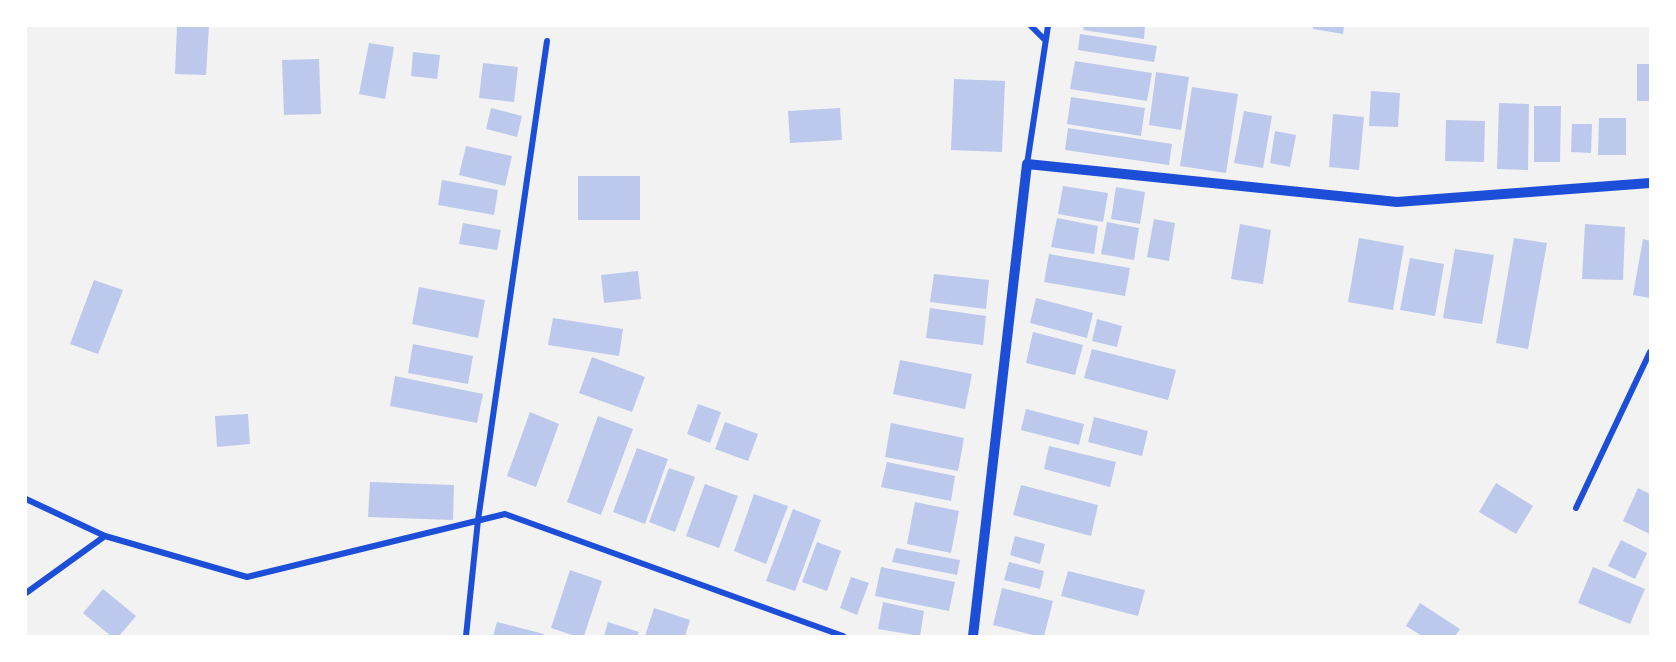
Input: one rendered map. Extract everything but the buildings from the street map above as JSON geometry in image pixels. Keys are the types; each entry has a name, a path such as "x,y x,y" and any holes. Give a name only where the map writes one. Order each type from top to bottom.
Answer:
{"street":[{"path":"1031,26 1045,40"},
{"path":"973,636 1027,164 1048,26"},
{"path":"466,636 478,520 547,41"},
{"path":"1027,164 1397,202 1650,183"},
{"path":"1576,508 1650,352"},
{"path":"26,500 105,536 247,577 505,514 843,636"},
{"path":"26,593 105,536"}]}
